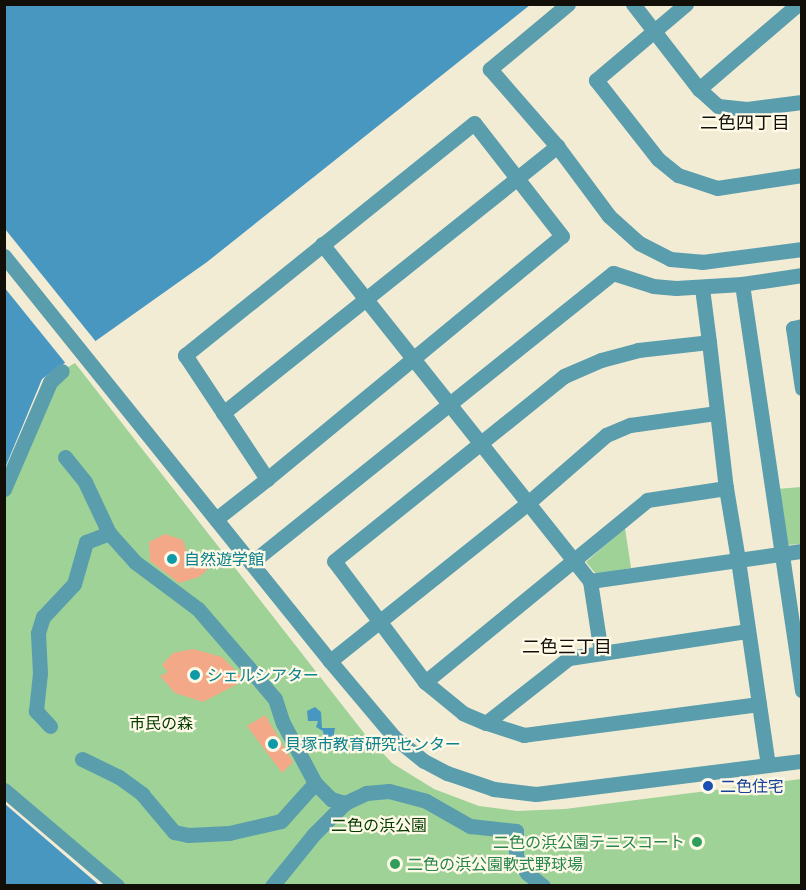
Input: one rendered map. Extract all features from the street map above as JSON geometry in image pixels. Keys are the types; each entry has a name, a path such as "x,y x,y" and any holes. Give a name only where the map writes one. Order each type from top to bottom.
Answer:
{"street":[{"path":"568,4 490,69 557,146 609,216 639,243 670,259 702,262 801,249"},
{"path":"633,4 699,89 718,106 747,109 801,102"},
{"path":"686,4 596,80 658,159 678,175 717,188 801,175"},
{"path":"699,89 798,4"},
{"path":"216,519 267,479 562,236 474,123 185,355 267,479"},
{"path":"223,413 557,146"},
{"path":"322,244 590,581 601,653"},
{"path":"4,256 330,661 409,750 447,773 494,789 556,793 801,760"},
{"path":"251,563 613,273 653,286 702,288 801,275"},
{"path":"742,284 801,691"},
{"path":"702,288 726,488 768,765"},
{"path":"801,326 793,328 801,388"},
{"path":"709,342 638,351 601,360 564,376 334,561 378,623 425,682 463,713 486,723 524,735 759,704"},
{"path":"4,489 50,382 62,371"},
{"path":"330,661 529,502 606,435 630,425 717,413"},
{"path":"65,457 85,482 109,533 135,562 198,609 275,699 283,723 315,783 331,799 345,803"},
{"path":"425,682 647,500 726,488"},
{"path":"50,726 36,711 40,625 43,617 74,584 86,542 109,533"},
{"path":"590,581 801,551"},
{"path":"486,723 569,658 748,631"},
{"path":"81,759 119,777 142,794 174,832 188,835 230,833 281,822 315,783"},
{"path":"4,790 117,885"},
{"path":"272,885 314,834 345,803 366,793 389,791 426,801 470,826 516,831 516,857 527,873 543,885"}],"green space":[{"name":"市民の森","path":"75,363 364,733 392,763 434,789 479,806 517,811 565,809 801,779 801,885 110,885 5,794 5,476 44,381"},
{"path":"801,487 801,544 786,545 777,489"},
{"path":"625,528 631,568 596,574 586,562"}],"water":[{"path":"5,5 530,5 207,262 42,379 5,468"},
{"path":"315,707 321,712 322,728 335,728 333,739 324,739 323,731 316,727 318,721 308,721 307,711"},
{"path":"5,804 99,885 5,885"}],"pier":[{"path":"5,229 97,343 67,365 4,287"}],"building":[{"name":"自然遊学館","path":"165,534 183,540 188,556 210,567 199,577 179,583 150,561 149,542"},
{"name":"シェルシアター","path":"193,649 222,657 245,680 203,702 175,693 160,676 168,672 162,665 173,653"},
{"name":"貝塚市教育研究センター","path":"265,715 293,762 282,773 247,726"}],"place":[{"name":"自然遊学館","path":"172,559"},
{"name":"シェルシアター","path":"195,675"},
{"name":"貝塚市教育研究センター","path":"273,744"},
{"name":"二色住宅","path":"708,786"},
{"name":"二色の浜公園テニスコート","path":"697,842"},
{"name":"二色の浜公園軟式野球場","path":"395,864"}],"district":[{"name":"二色四丁目","path":"745,123"},
{"name":"二色三丁目","path":"567,647"}],"park label":[{"name":"二色の浜公園","path":"379,825"}]}
